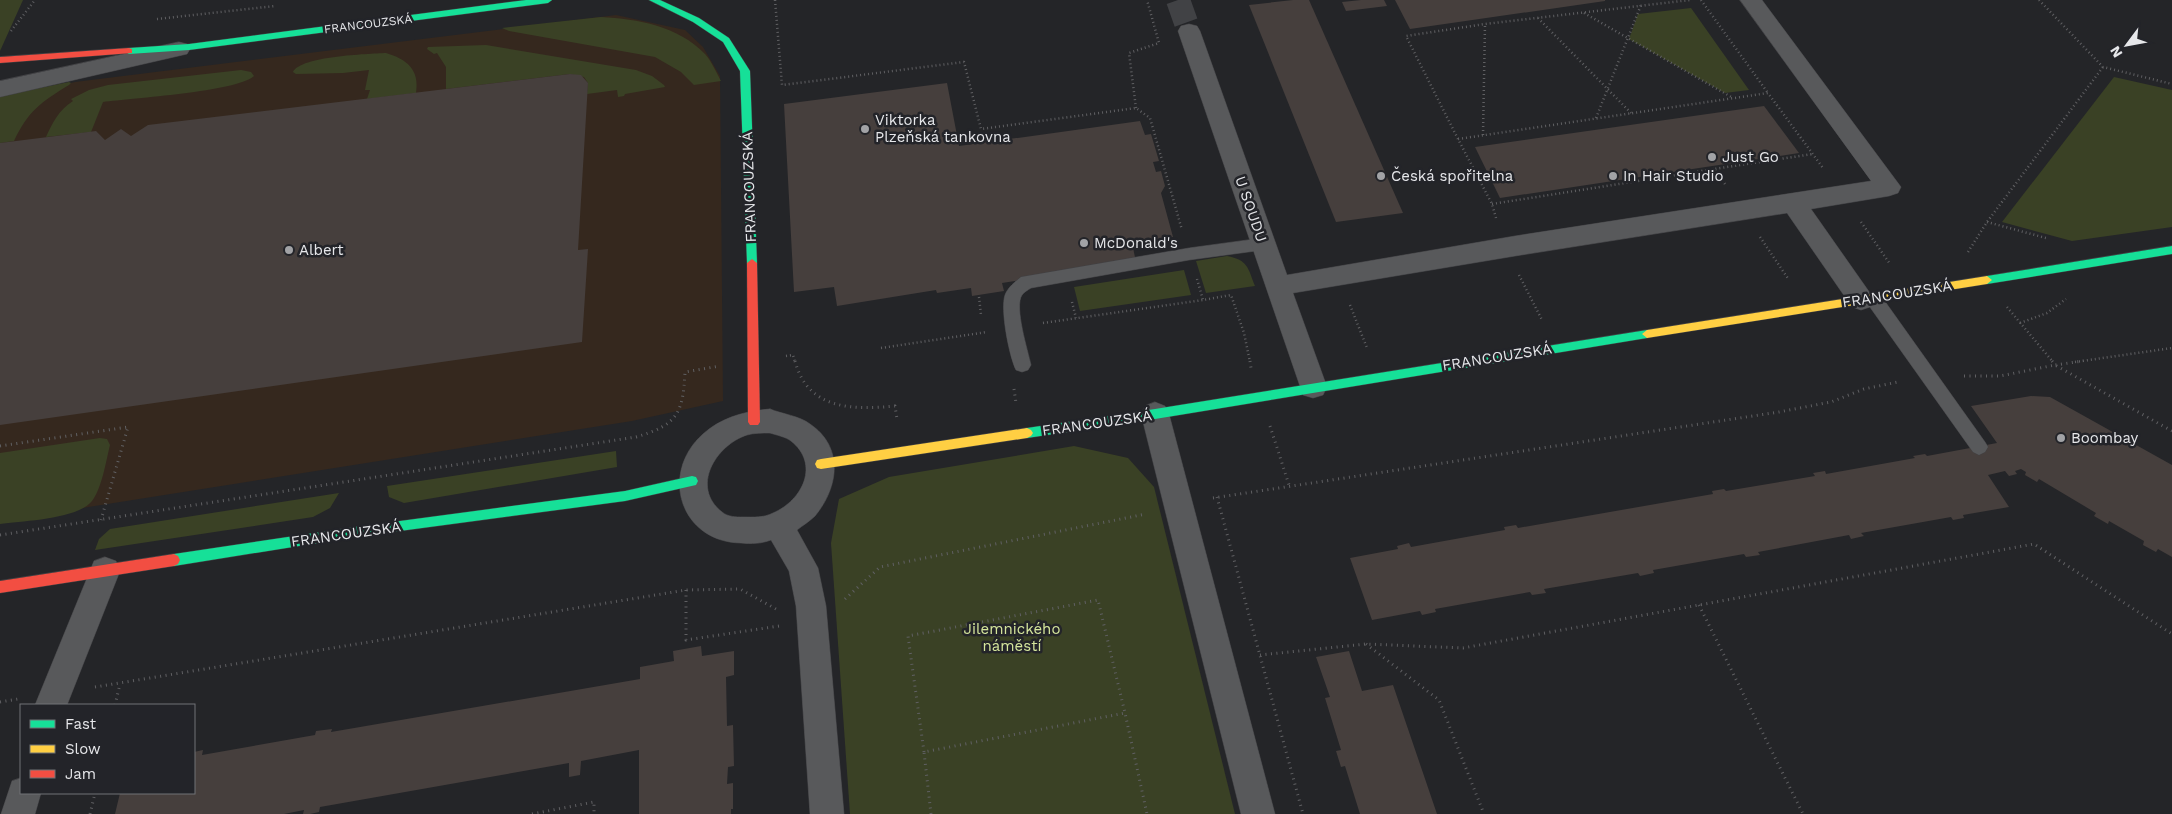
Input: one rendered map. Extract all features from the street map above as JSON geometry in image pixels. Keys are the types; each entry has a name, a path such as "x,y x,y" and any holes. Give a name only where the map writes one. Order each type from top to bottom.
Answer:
{"street":[{"name":"FRANCOUZSKÁ","path":"0,60 189,47 548,0"},
{"name":"FRANCOUZSKÁ","path":"653,0 696,20 726,40 745,70 752,264 754,422"},
{"path":"1278,286 1515,246 1889,188 1751,0"},
{"name":"U SOUDU","path":"1189,31 1313,386"},
{"name":"FRANCOUZSKÁ","path":"0,89 189,47"},
{"path":"1793,204 1867,299"},
{"name":"FRANCOUZSKÁ","path":"822,464 864,456 1155,414 1313,386 2172,250"},
{"path":"1155,414 1258,814"},
{"path":"770,421 786,424 800,430 818,450 822,464 820,479 815,493 806,506 793,518 778,526 760,531 742,532 725,528 710,521 700,509 694,496 692,481 702,454 712,442 724,433 754,422 770,421"},
{"name":"FRANCOUZSKÁ","path":"0,587 355,532 626,496 692,481"},
{"path":"778,526 803,568 810,606 827,814"},
{"path":"53,699 105,571"},
{"path":"18,814 24,794"}],"lane":[{"path":"1022,366 1012,308 1013,296 1027,282 1189,254 1263,244"},
{"path":"1867,299 1928,375 1979,447"}],"path":[{"path":"10,33 35,0"},
{"path":"775,0 782,85 964,62 981,129 1136,108 1150,118 1203,300 1231,295 1244,333 1260,396 1290,488"},
{"path":"1136,108 1129,53 1159,43 1147,0"},
{"path":"1458,139 1406,36 1485,24 1690,0"},
{"path":"1701,0 1768,93"},
{"path":"2039,0 2103,67 2172,84"},
{"path":"1596,118 1641,5"},
{"path":"152,20 277,6"},
{"path":"1583,12 1733,98"},
{"path":"1538,18 1632,113"},
{"path":"1484,135 1485,24"},
{"path":"5,32 19,34"},
{"path":"2103,67 1987,222 1965,257 2055,365 2172,431"},
{"path":"1813,154 1892,266"},
{"path":"1492,204 1714,169"},
{"path":"1348,299 1367,348"},
{"path":"1533,322 1543,321"},
{"path":"1357,350 1376,346"},
{"path":"0,702 53,699 120,684 686,590 740,589 781,612 844,600 880,567 1179,508 1217,497 1290,488 1779,412 1831,402 1864,389 1928,375 2000,376 2055,365 2172,348"},
{"path":"0,535 574,448 628,438 662,429 678,416 683,400 685,372 793,354 795,369 804,385 822,399 842,406 859,409 895,406 898,422"},
{"path":"1241,367 1251,366"},
{"path":"1006,404 1026,401"},
{"path":"0,446 128,427 101,520"},
{"path":"1217,497 1303,814"},
{"path":"1260,655 1366,644 1464,648 2034,544 2172,634"},
{"path":"686,590 686,640 783,626"},
{"path":"931,814 908,636 1098,600 1147,814"},
{"path":"1699,605 1803,814"},
{"path":"1366,644 1439,700 1484,814"},
{"path":"115,704 120,684"},
{"path":"924,752 1125,713"},
{"path":"90,814 95,794"},
{"path":"532,814 594,802 594,814"}],"shaded area":[{"path":"616,15 685,30 703,47 720,76 723,401 632,421 0,521 0,99 75,82"}],"green space":[{"path":"0,0 23,0 0,51"},
{"path":"1691,8 1749,90 1725,93 1629,39 1638,14"},
{"path":"601,17 643,22 683,37 705,54 721,81 694,85 681,72 655,57 509,31 502,28"},
{"path":"486,45 636,70 652,76 665,87 618,97 617,90 587,94 588,83 584,77 570,74 446,89 446,67 437,53 434,54 427,49 428,47"},
{"path":"386,53 400,58 414,71 417,85 416,93 367,99 370,90 365,90 369,70 343,73 296,74 293,72 308,62 321,59"},
{"path":"241,70 251,72 254,76 244,82 206,90 103,102 91,132 46,137 60,113 73,101 71,99 89,90 108,85"},
{"path":"2114,77 2172,90 2172,227 2072,241 2002,222"},
{"path":"71,83 69,85 36,108 14,141 0,143 0,96"},
{"path":"1227,256 1239,260 1246,266 1255,286 1206,293 1196,261"},
{"path":"1184,270 1191,295 1080,311 1074,287"},
{"path":"100,438 107,439 110,445 101,482 92,501 75,512 63,515 0,524 0,453"},
{"name":"Jilemnického náměstí","path":"1074,446 1128,458 1154,487 1235,814 850,814 831,543 839,499 889,477"},
{"path":"616,451 617,467 404,503 389,497 387,486"},
{"path":"339,493 330,508 313,517 95,550 99,539 110,529"}],"building":[{"path":"1309,0 1403,213 1336,222 1249,5"},
{"path":"1384,0 1387,6 1346,11 1342,2"},
{"path":"1395,0 1605,0 1605,1 1410,29"},
{"name":"Albert","path":"570,74 581,75 588,83 578,250 588,249 582,342 0,425 0,143 96,131 105,140 121,129 131,136 148,125"},
{"path":"947,83 959,146 1140,121 1145,135 1151,134 1159,161 1153,162 1156,172 1161,171 1165,186 1161,193 1173,237 1132,243 1136,262 1002,283 1004,291 972,296 971,288 937,293 936,290 837,306 834,287 794,292 784,104"},
{"path":"1764,106 1799,153 1500,198 1475,147"},
{"path":"2031,396 2050,397 2172,465 2172,557 2158,549 2156,552 2143,545 2144,541 2109,521 2108,524 2094,516 2096,513 2039,479 2037,482 2025,475 2026,472 2021,469 2015,471 2017,474 2009,476 2005,471 1988,475 2009,507 1963,515 1964,518 1953,520 1951,517 1861,533 1864,536 1851,539 1849,535 1758,552 1760,555 1746,557 1744,554 1653,570 1654,573 1640,576 1638,573 1544,589 1546,593 1532,595 1530,592 1435,609 1436,612 1422,615 1420,611 1372,620 1350,558 1398,549 1397,546 1409,543 1411,547 1505,530 1504,527 1516,525 1518,528 1713,494 1712,491 1724,489 1726,491 1815,476 1813,473 1825,471 1826,474 1915,458 1913,456 1925,454 1927,456 1997,443 1971,406"},
{"path":"701,646 702,656 734,651 734,675 726,677 727,726 733,725 734,766 728,767 727,784 733,783 733,809 731,809 731,814 639,814 639,750 581,761 580,775 569,777 569,763 320,807 319,812 310,814 303,814 304,810 284,814 115,814 120,794 195,794 195,752 203,750 202,755 315,735 316,731 332,729 331,732 640,679 640,667 674,661 673,651"},
{"path":"1349,651 1362,691 1393,685 1437,814 1360,814 1345,766 1341,767 1336,751 1341,750 1325,698 1330,697 1316,657"}],"tunnel":[{"path":"1178,0 1189,31"}],"traffic: fast":[{"path":"129,51 189,47 548,0"},
{"path":"653,0 696,20 726,40 745,71 752,263"},
{"path":"1987,280 2172,250"},
{"path":"1027,433 1647,334"},
{"path":"174,560 355,532 625,496 692,481"}],"traffic: slow":[{"path":"1647,334 1987,280"},
{"path":"821,464 1027,433"}],"traffic: jam":[{"path":"0,60 129,51"},
{"path":"752,263 754,422"},
{"path":"0,587 174,560"}],"place":[{"name":"Viktorka Plzeňská tankovna","path":"865,129"},
{"name":"Just Go","path":"1712,157"},
{"name":"Česká spořitelna","path":"1381,176"},
{"name":"In Hair Studio","path":"1613,176"},
{"name":"McDonald's","path":"1084,243"},
{"name":"Albert","path":"289,250"},
{"name":"Boombay","path":"2061,438"}]}
